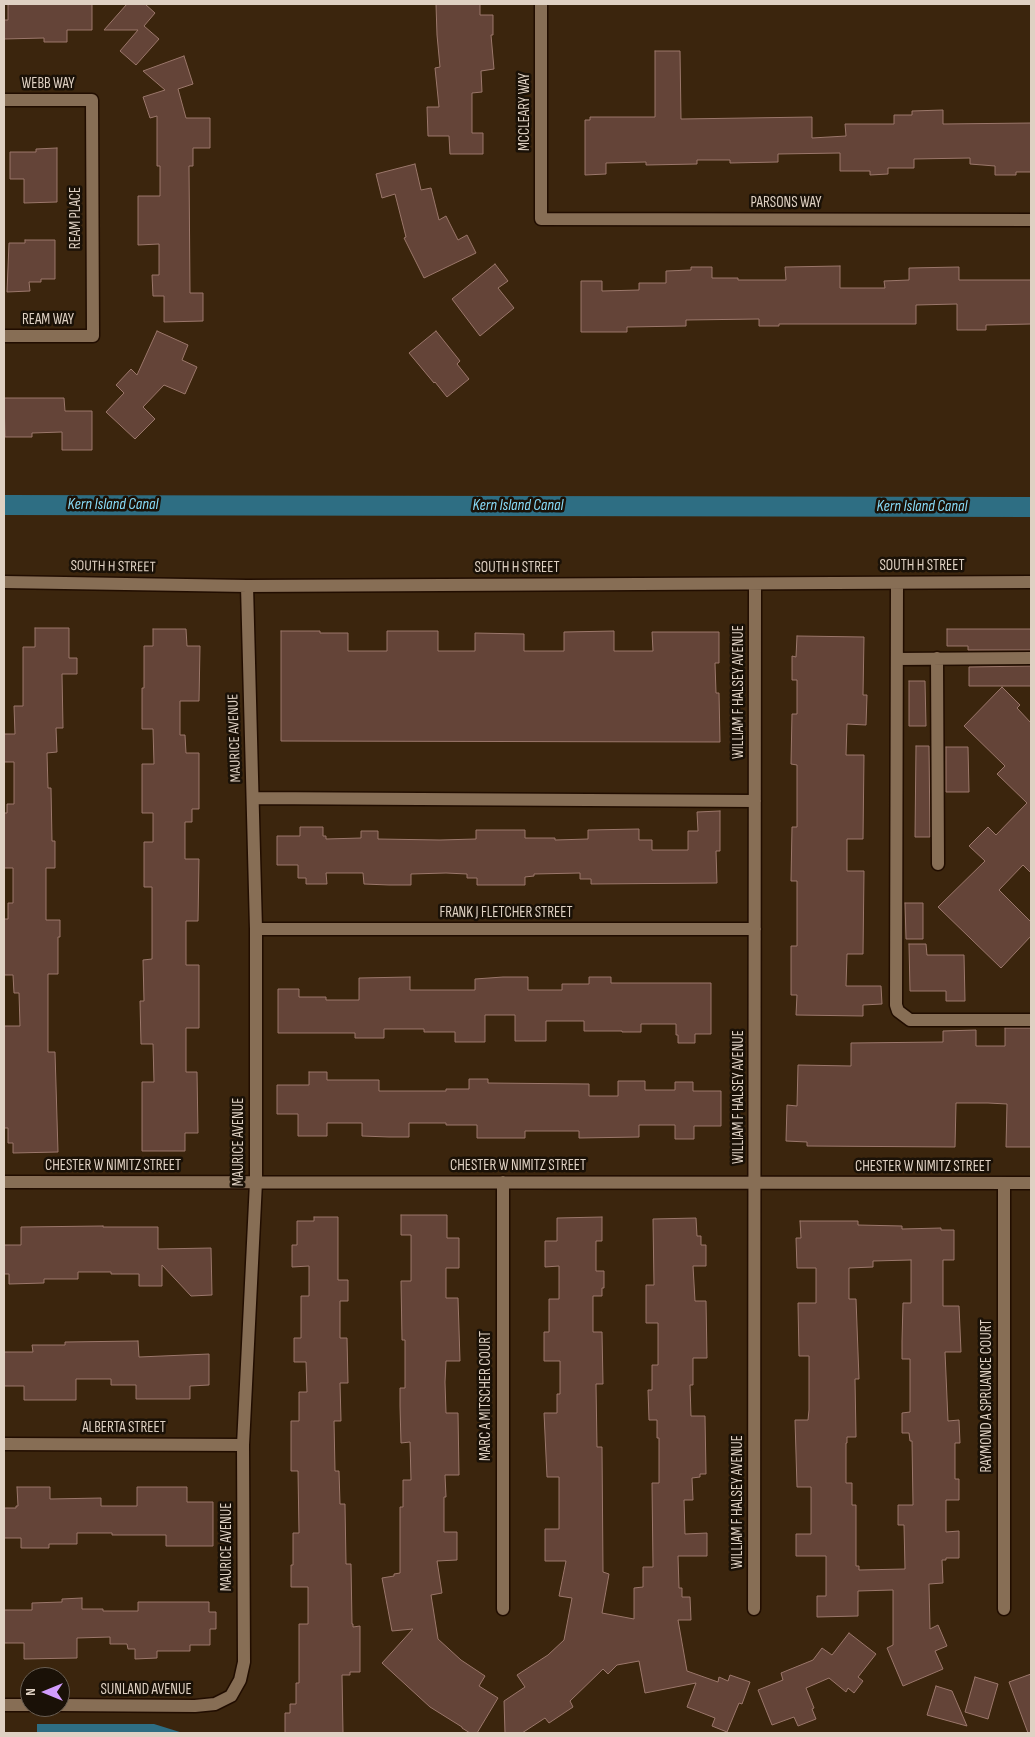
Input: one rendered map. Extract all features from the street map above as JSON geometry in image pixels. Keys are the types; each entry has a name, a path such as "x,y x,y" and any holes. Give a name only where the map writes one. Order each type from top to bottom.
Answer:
{"street":[{"name":"MCCLEARY WAY","path":"541,4 541,219"},
{"name":"WEBB WAY","path":"4,100 92,100"},
{"name":"REAM PLACE","path":"92,100 92,336"},
{"name":"PARSONS WAY","path":"541,219 1031,220"},
{"name":"REAM WAY","path":"4,336 92,336"},
{"name":"SOUTH H STREET","path":"4,582 247,586 1031,582"},
{"path":"897,583 896,1005 898,1011 910,1020 1031,1020"},
{"name":"WILLIAM F HALSEY AVENUE","path":"754,1609 755,584"},
{"name":"MAURICE AVENUE","path":"231,1696 240,1680 244,1662 243,1445 256,1182 256,929 247,586"},
{"path":"937,658 938,864"},
{"path":"897,659 1031,658"},
{"path":"253,798 755,801"},
{"name":"FRANK J FLETCHER STREET","path":"256,929 755,929"},
{"name":"CHESTER W NIMITZ STREET","path":"4,1182 1031,1183"},
{"name":"MARC A MITSCHER COURT","path":"502,1609 503,1182"},
{"name":"RAYMOND A SPRUANCE COURT","path":"1004,1183 1004,1609"},
{"name":"ALBERTA STREET","path":"4,1444 243,1445"},
{"name":"SUNLAND AVENUE","path":"70,1705 196,1706 215,1704 231,1696"},
{"path":"4,1705 20,1705"}],"water":[{"path":"37,1724 154,1724 183,1733 37,1733"}],"building":[{"path":"8,4 92,4 92,30 67,30 67,42 44,42 44,38 4,39 4,20 8,20"},
{"path":"127,4 145,4 155,13 144,26 159,39 136,65 120,51 138,30 104,30"},
{"path":"436,4 480,4 480,15 493,15 493,35 491,35 494,69 481,71 482,92 472,93 472,133 483,133 483,154 450,154 449,136 428,136 427,107 439,107 435,68 440,67"},
{"path":"655,51 680,51 681,119 812,117 812,138 846,136 845,124 894,124 894,115 912,115 912,111 943,110 943,124 1031,123 1031,172 1016,172 1016,175 995,175 995,166 970,164 970,158 914,159 914,168 888,168 888,174 870,175 870,171 840,171 840,153 778,154 778,162 730,163 730,160 697,160 697,164 646,165 646,162 606,163 606,174 585,175 585,120 590,120 590,117 655,117"},
{"path":"184,56 193,84 178,89 186,118 210,118 210,148 193,148 193,166 189,166 190,293 203,293 203,321 164,322 164,296 153,296 152,275 159,275 159,244 138,245 138,196 160,196 160,166 157,166 157,116 150,118 143,97 165,90 143,71"},
{"path":"57,148 57,202 24,203 24,179 10,179 10,152 36,152 36,149"},
{"path":"415,164 421,190 431,188 439,220 446,216 458,240 467,235 476,253 424,278 404,238 406,237 395,194 382,198 376,174"},
{"path":"25,240 55,240 55,279 41,279 41,282 29,282 30,291 7,292 9,243 25,243"},
{"path":"495,264 508,281 498,288 514,308 480,336 452,299"},
{"path":"840,266 840,288 885,288 884,281 909,280 909,268 959,267 959,280 1031,280 1031,324 986,325 986,330 957,330 957,304 916,305 916,324 779,324 779,326 759,326 759,319 686,320 686,326 627,327 627,332 581,332 581,281 602,281 602,291 639,290 639,283 666,283 666,271 691,270 691,267 712,267 712,278 786,280 785,267"},
{"path":"157,331 188,345 182,360 197,367 185,394 164,385 143,407 155,419 135,439 106,412 124,393 116,385 131,369 137,375"},
{"path":"436,331 460,361 457,364 469,379 447,397 409,353"},
{"path":"4,398 64,398 65,411 92,411 92,450 62,450 62,432 32,433 32,437 5,437"},
{"path":"35,628 69,628 69,658 77,658 77,674 62,674 63,728 56,728 57,752 47,753 48,788 51,788 52,841 55,841 55,868 46,868 46,920 60,920 58,974 48,974 48,1052 55,1052 58,1152 13,1153 13,1143 8,1143 8,1128 4,1128 4,1026 20,1026 19,993 14,993 13,975 4,975 4,919 8,919 8,903 13,903 13,868 4,868 4,813 7,813 7,804 14,804 14,762 4,762 4,734 15,734 14,706 23,706 23,647 35,647"},
{"path":"153,629 186,629 187,646 200,646 199,701 180,701 180,735 185,735 186,753 199,753 199,809 192,809 192,822 185,822 185,859 199,859 198,921 186,921 186,965 199,965 199,1028 186,1028 186,1072 197,1072 198,1133 185,1133 185,1151 142,1151 142,1082 154,1082 153,1044 141,1044 140,1001 144,1001 143,960 152,959 152,887 144,887 144,842 153,842 153,813 142,813 142,764 154,764 153,729 142,729 142,688 144,688 144,646 153,646"},
{"path":"947,629 1031,629 1031,650 968,650 968,646 947,646"},
{"path":"281,631 348,633 348,651 387,651 387,631 438,631 438,651 475,651 475,633 524,634 524,651 564,651 564,632 614,631 614,651 653,651 652,632 719,632 719,663 715,663 716,693 719,693 720,742 281,741"},
{"path":"797,636 864,637 863,695 867,695 866,725 847,724 846,755 864,755 863,839 847,839 847,871 864,871 863,954 847,954 846,986 881,986 882,1004 863,1005 863,1016 796,1015 797,995 791,995 791,946 797,946 797,881 791,881 792,827 797,827 797,765 791,764 792,714 797,714 797,680 792,680 792,656 796,657"},
{"path":"1031,666 1031,686 969,686 969,667"},
{"path":"909,681 925,681 926,726 909,726"},
{"path":"1002,687 1020,705 1017,708 1031,723 1031,873 1023,865 999,890 1031,922 1031,936 1001,968 938,907 985,861 969,846 988,827 996,835 1027,803 997,774 1005,766 964,726"},
{"path":"916,746 929,746 930,837 915,837"},
{"path":"946,747 968,747 969,792 946,792"},
{"path":"720,811 720,851 716,851 717,883 591,884 591,879 580,879 580,873 534,874 534,876 525,877 525,885 477,885 477,878 467,878 467,874 446,873 411,874 411,885 389,885 364,884 363,873 326,873 327,884 306,884 306,878 298,878 298,865 277,865 277,836 300,836 300,827 323,827 323,836 326,836 326,839 361,838 361,831 378,831 378,839 440,840 476,839 476,830 525,830 525,838 555,838 555,840 588,839 588,830 639,829 639,840 652,840 652,850 688,850 688,831 698,831 697,812"},
{"path":"905,903 923,903 923,939 906,939"},
{"path":"909,944 926,944 927,955 964,955 965,1001 946,1001 946,991 910,991"},
{"path":"410,977 410,990 475,990 475,979 503,977 528,977 528,990 562,990 562,984 589,984 589,977 611,977 611,983 711,983 711,1034 695,1034 695,1043 678,1043 676,1024 641,1024 641,1032 622,1032 584,1031 584,1021 546,1021 546,1041 515,1041 515,1015 485,1015 485,1042 455,1042 455,1032 424,1032 424,1029 384,1029 384,1038 355,1038 355,1033 278,1033 278,989 299,989 299,997 326,997 326,1000 359,1000 359,978"},
{"path":"1005,1028 1031,1028 1031,1147 1006,1147 1007,1104 988,1103 956,1103 955,1147 807,1146 807,1142 786,1141 787,1105 797,1106 798,1065 851,1066 851,1043 943,1042 943,1031 976,1030 976,1046 1005,1046"},
{"path":"309,1072 327,1072 327,1080 379,1080 379,1091 469,1089 469,1079 488,1079 488,1083 589,1084 589,1096 618,1096 618,1081 645,1081 645,1090 675,1090 675,1082 693,1082 693,1091 721,1091 721,1126 694,1126 694,1139 675,1139 675,1125 639,1125 639,1137 579,1138 579,1131 525,1131 525,1138 477,1138 477,1125 446,1125 446,1123 409,1123 409,1137 362,1136 362,1123 327,1123 327,1136 298,1136 298,1114 277,1114 277,1085 309,1085"},
{"path":"401,1215 447,1215 447,1238 459,1238 459,1268 446,1268 446,1298 458,1298 460,1361 446,1361 445,1382 446,1413 458,1413 459,1475 445,1475 446,1497 444,1497 444,1532 457,1532 457,1560 437,1561 442,1593 431,1595 438,1639 461,1660 485,1676 479,1686 498,1698 477,1733 470,1733 430,1707 382,1663 413,1629 392,1631 382,1578 400,1573 400,1507 403,1507 403,1480 411,1480 410,1442 401,1443 400,1388 405,1388 405,1340 402,1340 401,1281 411,1281 411,1235 401,1235"},
{"path":"314,1217 338,1217 338,1280 348,1280 348,1301 340,1301 340,1338 347,1338 348,1383 340,1383 341,1421 334,1421 335,1471 339,1471 340,1504 345,1504 346,1564 351,1564 352,1624 353,1627 360,1626 360,1672 350,1672 350,1675 342,1675 343,1733 285,1733 285,1713 290,1713 290,1704 296,1704 296,1683 299,1683 299,1624 308,1624 308,1587 291,1587 293,1533 299,1533 298,1471 291,1471 291,1421 299,1421 299,1392 307,1392 306,1362 294,1362 294,1338 301,1338 301,1296 309,1296 309,1266 292,1267 292,1245 297,1245 297,1221 314,1221"},
{"path":"602,1217 602,1241 596,1241 596,1271 604,1271 604,1288 602,1288 602,1296 593,1296 593,1332 602,1332 603,1384 596,1384 597,1447 602,1447 603,1572 609,1574 602,1613 634,1619 634,1588 643,1587 643,1567 653,1567 652,1483 659,1483 659,1438 657,1438 657,1420 649,1420 648,1390 652,1390 652,1365 658,1365 658,1323 646,1323 646,1285 654,1285 653,1219 696,1218 697,1236 701,1236 701,1245 706,1245 706,1266 693,1266 695,1301 706,1301 707,1358 693,1358 693,1385 690,1385 691,1416 705,1416 706,1474 700,1474 700,1477 692,1478 693,1500 684,1500 685,1534 707,1533 707,1556 678,1556 679,1588 682,1588 682,1597 690,1597 691,1620 678,1620 687,1671 718,1682 719,1677 728,1681 730,1675 750,1682 742,1704 739,1703 727,1732 712,1726 715,1718 687,1707 696,1683 645,1693 639,1661 617,1665 608,1674 603,1669 570,1701 573,1707 549,1723 545,1718 522,1733 505,1733 504,1701 525,1687 517,1675 548,1655 564,1640 572,1598 559,1596 566,1561 545,1561 545,1529 559,1529 559,1477 547,1477 544,1413 557,1413 557,1394 560,1394 560,1361 544,1361 544,1332 549,1332 549,1299 559,1299 559,1266 545,1267 545,1241 557,1241 557,1218"},
{"path":"800,1221 858,1221 858,1225 902,1226 902,1229 941,1228 941,1230 954,1230 954,1260 943,1260 943,1306 959,1306 961,1352 945,1352 948,1421 959,1420 960,1443 955,1443 955,1479 959,1479 959,1500 946,1500 946,1532 959,1531 959,1558 946,1558 946,1560 942,1560 943,1583 929,1584 930,1629 938,1625 947,1646 935,1651 943,1669 903,1686 887,1648 893,1645 893,1590 858,1591 858,1616 817,1617 817,1596 826,1596 826,1556 796,1556 796,1534 811,1534 811,1487 797,1487 795,1420 808,1420 809,1410 809,1356 799,1356 798,1303 816,1303 816,1268 797,1268 796,1238 801,1238","holes":["911,1260 911,1303 903,1303 902,1359 910,1359 910,1412 902,1413 902,1433 909,1433 910,1441 912,1441 913,1505 898,1505 898,1525 904,1525 905,1569 859,1570 859,1566 856,1566 856,1505 852,1505 852,1483 846,1483 846,1443 847,1437 856,1437 855,1379 859,1379 856,1299 849,1299 849,1268 873,1267 873,1261"]},
{"path":"21,1227 158,1227 158,1249 211,1248 212,1295 191,1296 162,1265 162,1286 139,1286 139,1274 111,1274 111,1272 78,1272 78,1279 44,1279 44,1283 9,1284 9,1274 4,1274 4,1245 21,1245"},
{"path":"138,1341 139,1357 209,1354 209,1385 190,1386 190,1399 136,1399 136,1385 111,1385 111,1379 76,1379 76,1400 24,1400 24,1386 4,1386 4,1352 33,1352 32,1345 65,1345 65,1342"},
{"path":"17,1487 50,1487 50,1499 101,1498 101,1506 137,1506 137,1487 187,1487 187,1502 213,1502 213,1546 166,1546 166,1535 77,1533 77,1544 49,1544 49,1548 21,1548 21,1538 4,1538 4,1508 16,1508 18,1506"},
{"path":"82,1598 82,1609 103,1609 103,1611 138,1611 138,1602 209,1602 209,1612 216,1612 216,1629 210,1629 210,1645 190,1645 190,1651 157,1651 157,1658 135,1659 135,1649 128,1649 127,1644 110,1644 110,1637 77,1638 77,1658 24,1659 24,1643 4,1643 4,1610 32,1610 32,1603 62,1602 62,1599"},
{"path":"849,1633 876,1654 858,1677 863,1681 854,1693 848,1688 846,1692 829,1678 806,1688 816,1719 798,1726 794,1717 772,1725 758,1690 783,1680 781,1673 813,1660 822,1648 832,1655"},
{"path":"1031,1674 1031,1733 1028,1733 1009,1682"},
{"path":"975,1677 998,1684 988,1719 965,1712"},
{"path":"936,1686 952,1691 967,1726 927,1715"}],"waterway":[{"name":"Kern Island Canal","path":"4,505 1031,507"}]}
